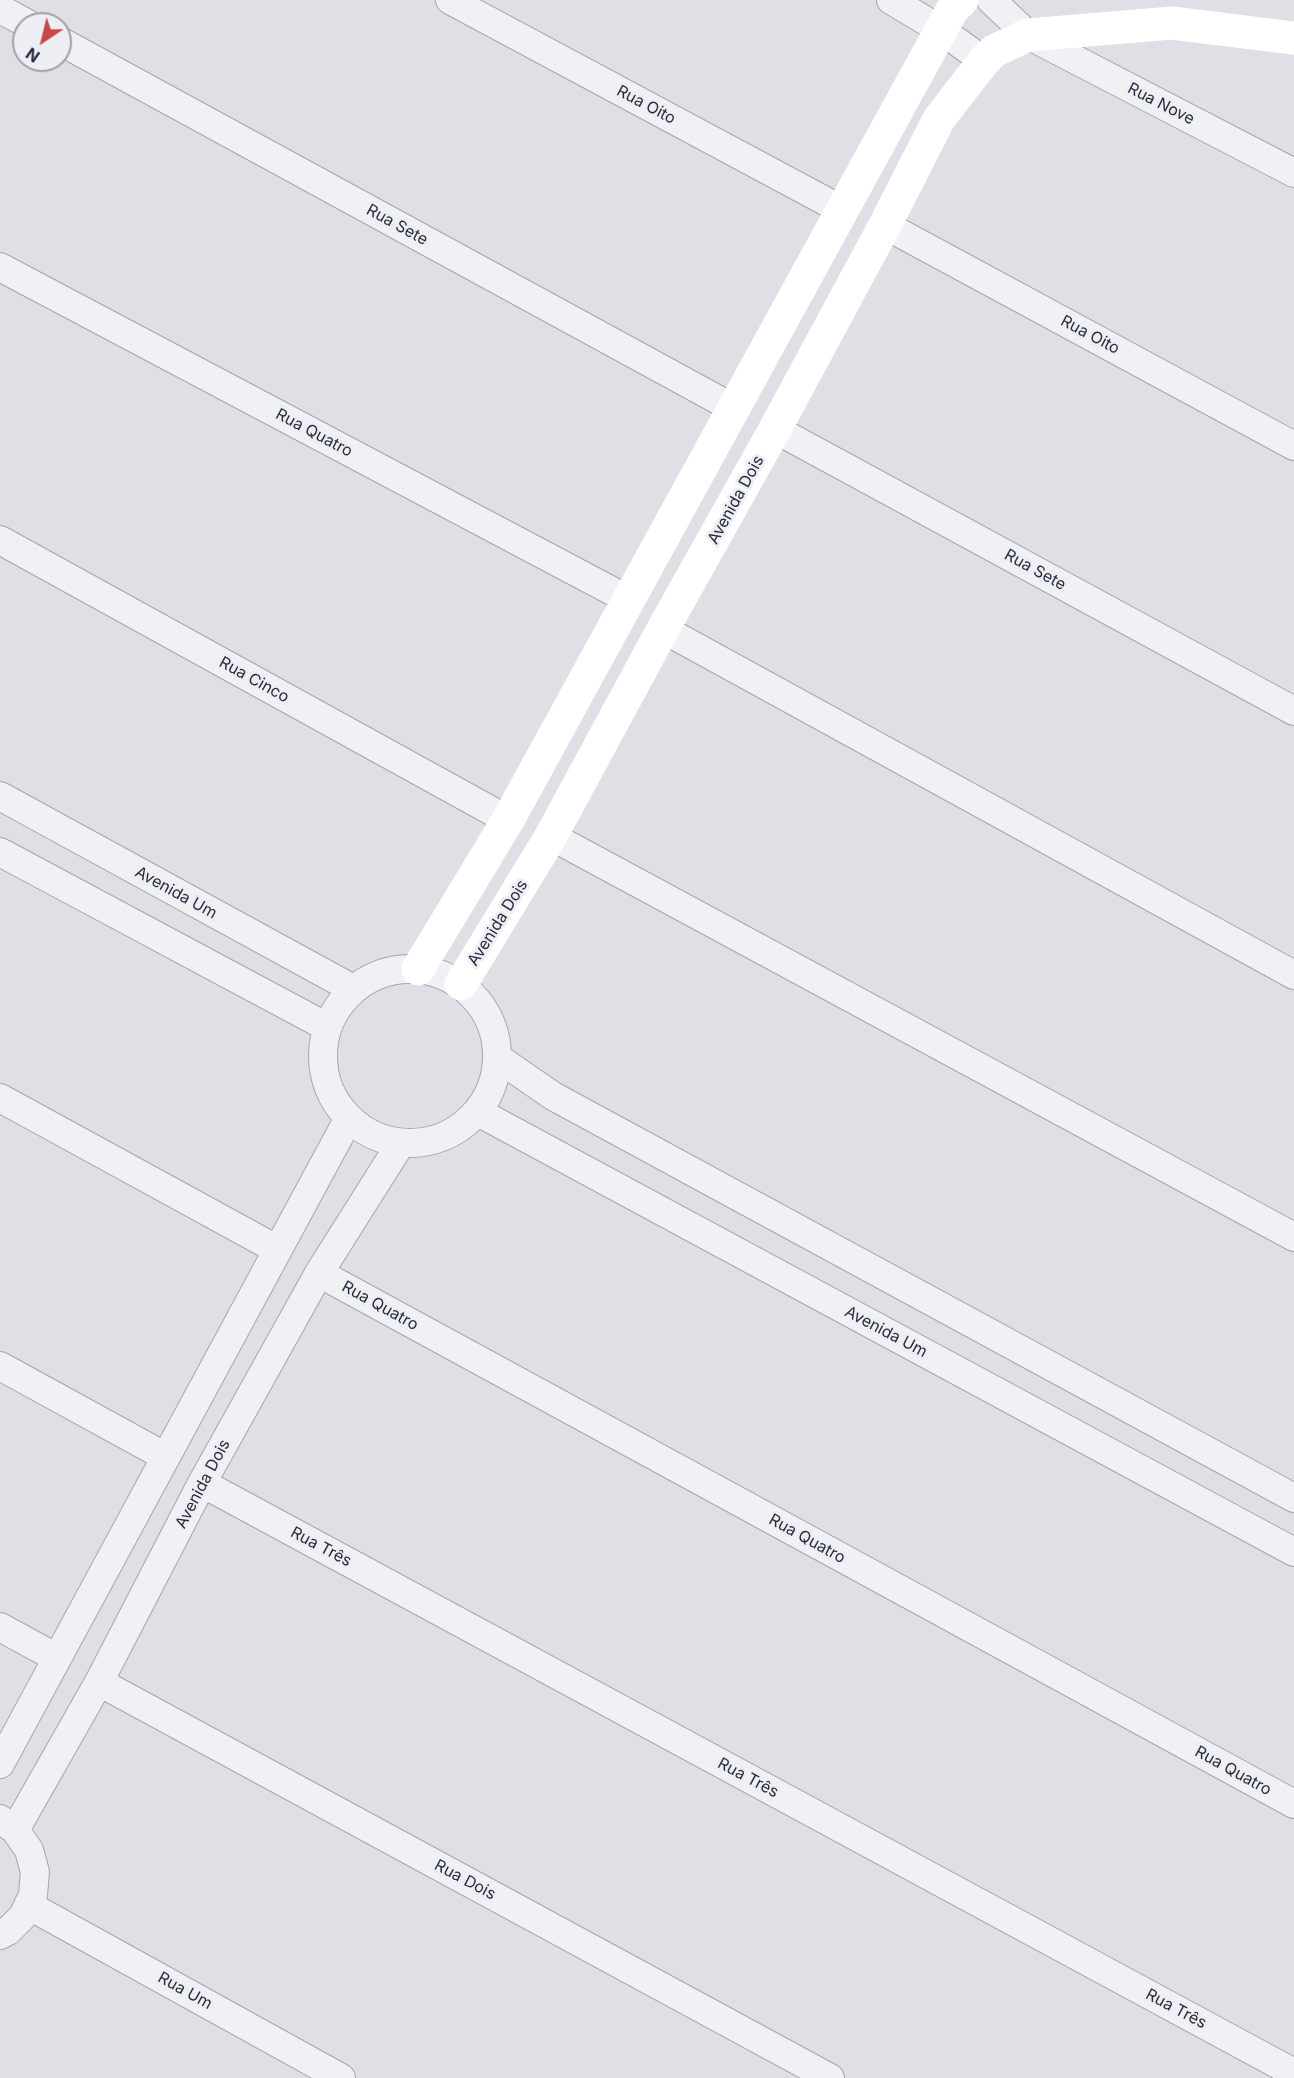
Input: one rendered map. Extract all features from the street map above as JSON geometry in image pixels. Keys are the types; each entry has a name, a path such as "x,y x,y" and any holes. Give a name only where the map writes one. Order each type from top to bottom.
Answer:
{"street":[{"name":"Rua Oito","path":"450,0 842,210"},
{"path":"891,0 941,30 984,61"},
{"path":"418,969 508,820 952,10 962,0"},
{"name":"Rua Nove","path":"991,0 1028,35 1294,173"},
{"path":"1028,35 1172,23 1294,38"},
{"name":"Avenida Dois","path":"461,984 551,836 775,429 885,225 939,119 994,51 1028,35"},
{"name":"Rua Sete","path":"72,48 733,408"},
{"name":"Rua Oito","path":"885,225 1294,446"},
{"name":"Rua Quatro","path":"0,267 628,600"},
{"name":"Rua Sete","path":"775,429 1294,711"},
{"name":"Rua Cinco","path":"0,540 508,820"},
{"path":"663,629 1294,975"},
{"name":"Avenida Um","path":"0,796 353,989"},
{"path":"551,836 1294,1237"},
{"path":"0,852 327,1027"},
{"path":"418,969 435,971 461,984 481,1004 494,1030 498,1058 493,1087 478,1112 456,1130 430,1141 401,1143 373,1134 350,1118 332,1095 323,1067 324,1038 334,1011 353,989 378,974 418,969"},
{"path":"498,1058 553,1096 1294,1498"},
{"path":"0,1098 278,1250"},
{"name":"Avenida Um","path":"478,1112 1294,1552"},
{"path":"0,1764 350,1118"},
{"name":"Avenida Dois","path":"8,1825 99,1682 202,1483 319,1273 401,1143"},
{"name":"Rua Quatro","path":"319,1273 1294,1804"},
{"path":"0,1366 166,1457"},
{"name":"Rua Três","path":"202,1483 1294,2073"},
{"path":"0,1627 57,1658"},
{"name":"Rua Dois","path":"99,1682 830,2078"},
{"path":"0,1935 8,1931 23,1916 33,1895 35,1872 29,1850 8,1825"},
{"name":"Rua Um","path":"28,1905 341,2078"}]}
